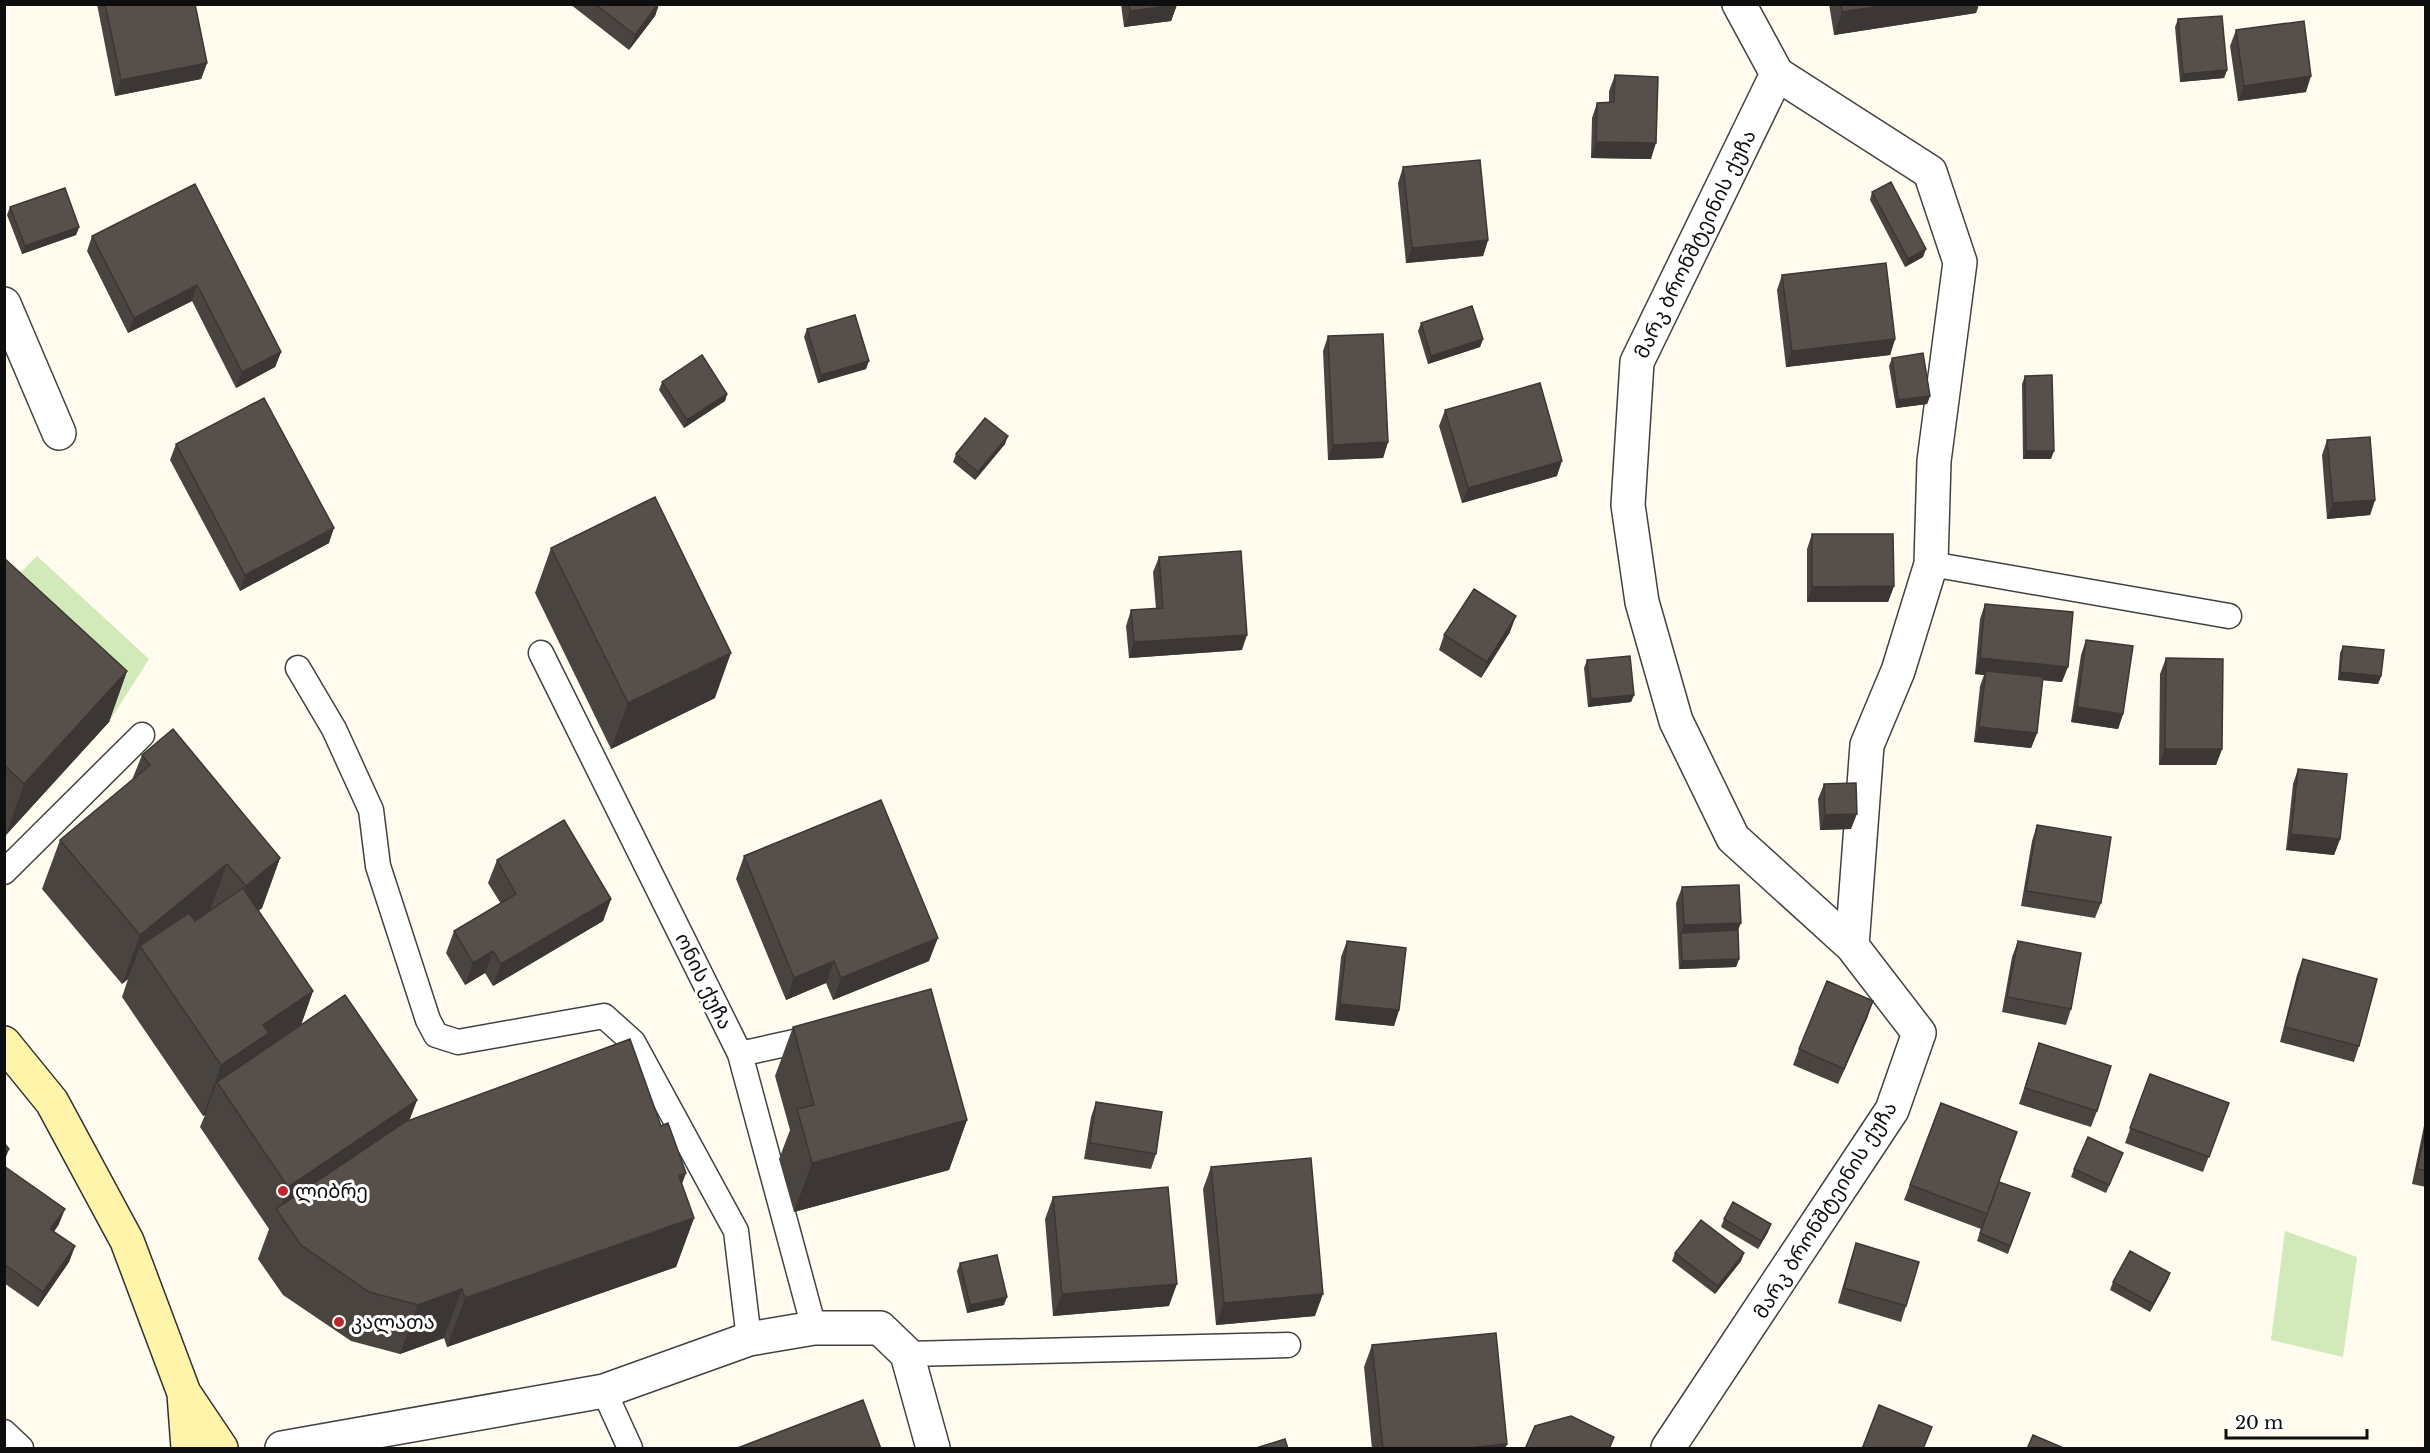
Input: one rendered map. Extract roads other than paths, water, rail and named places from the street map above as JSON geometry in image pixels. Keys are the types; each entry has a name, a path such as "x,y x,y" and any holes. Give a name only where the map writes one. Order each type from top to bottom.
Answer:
{"main road":[{"path":"4,1043 52,1102 127,1241 184,1393 221,1449"},
{"path":"184,1393 188,1449"}],"street":[{"path":"1739,4 1777,74 1930,172 1960,262 1934,461 1931,564 1898,671 1867,745 1852,946"},
{"name":"მარკ ბრონშტეინის ქუჩა","path":"1668,1449 1892,1110 1919,1033 1852,946 1733,838 1676,721 1642,602 1628,505 1637,362 1777,74"},
{"path":"4,304 59,433"},
{"path":"282,1449 604,1391 749,1339 814,1328 880,1329 907,1354 933,1449"}],"lane":[{"path":"1931,564 2229,616"},
{"name":"ონის ქუჩა","path":"541,653 740,1054 814,1328"},
{"path":"298,668 334,729 370,810 378,866 428,1020 436,1035 458,1042 604,1016 633,1042 736,1231 749,1339"},
{"path":"4,872 142,735"},
{"path":"740,1054 834,1033"},
{"path":"907,1354 1288,1345"},
{"path":"604,1391 630,1449"},
{"path":"4,1432 21,1449"}],"place":[{"name":"ლიბრე","path":"283,1191"},
{"name":"კალათა","path":"339,1322"}]}
